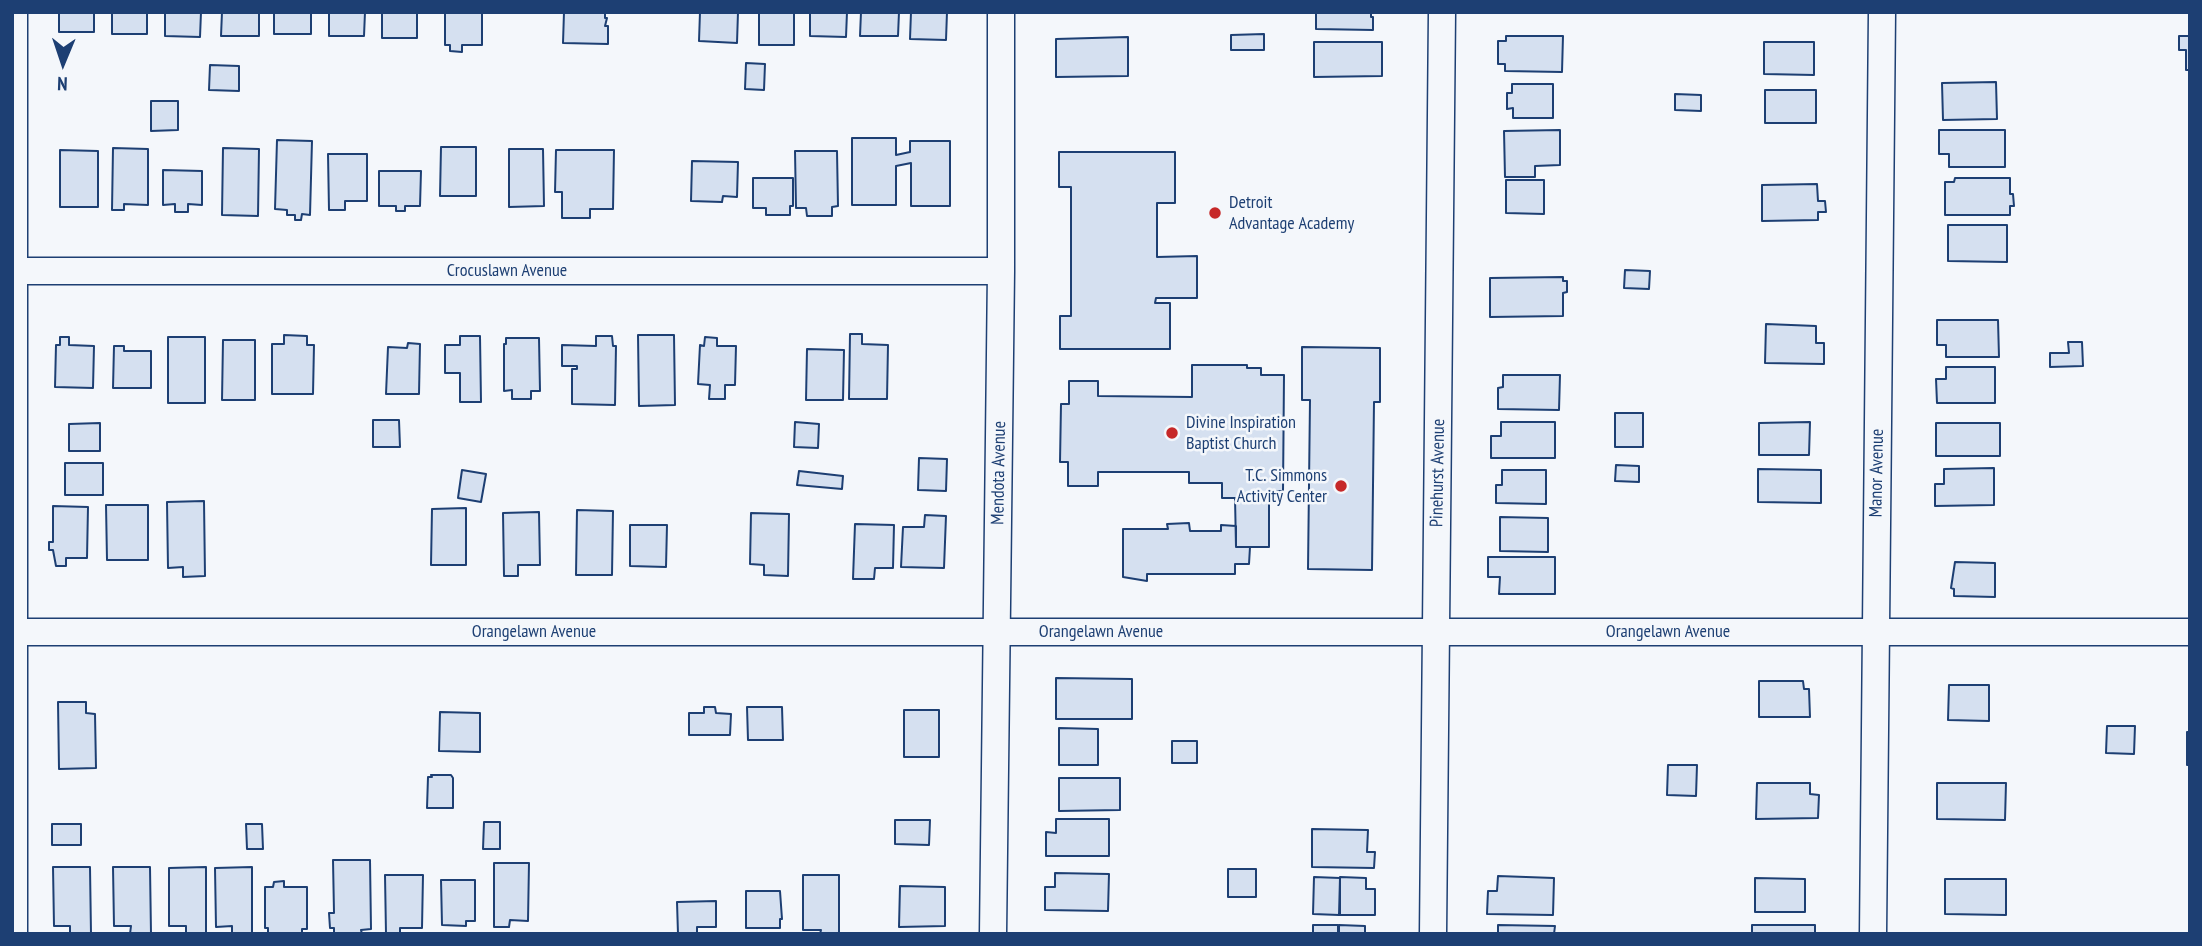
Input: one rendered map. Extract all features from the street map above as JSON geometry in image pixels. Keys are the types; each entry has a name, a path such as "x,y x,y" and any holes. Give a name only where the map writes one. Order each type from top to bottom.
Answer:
{"street":[{"path":"14,12 14,934"},
{"name":"Mendota Avenue","path":"993,934 1001,271 1001,12"},
{"name":"Pinehurst Avenue","path":"1433,934 1442,12"},
{"name":"Manor Avenue","path":"1873,934 1882,12"},
{"name":"Crocuslawn Avenue","path":"13,271 1001,271"},
{"name":"Orangelawn Avenue","path":"13,632 2190,632"}],"building":[{"path":"59,12 94,12 94,32 59,32"},
{"path":"112,12 147,12 147,34 112,34"},
{"path":"165,12 201,12 200,37 165,36"},
{"path":"222,12 259,12 259,36 221,36"},
{"path":"274,12 311,12 311,34 274,34"},
{"path":"329,12 365,12 364,36 329,36"},
{"path":"382,12 417,12 417,38 382,38"},
{"path":"445,12 482,12 482,45 462,45 462,52 450,51 450,45 445,45"},
{"path":"564,12 605,12 608,44 563,43"},
{"path":"700,12 738,12 737,43 699,41"},
{"path":"759,12 794,12 794,45 759,45"},
{"path":"810,12 847,12 846,37 810,36"},
{"path":"861,12 899,12 898,36 860,36"},
{"path":"911,12 947,12 946,40 910,39"},
{"path":"1316,12 1371,12 1373,30 1316,29"},
{"path":"1264,34 1264,50 1231,50 1231,35"},
{"path":"1506,36 1563,36 1562,72 1505,71 1505,64 1498,64 1498,41 1506,41"},
{"path":"2179,36 2190,36 2190,70 2186,70 2186,50 2179,50"},
{"path":"1128,37 1128,76 1056,77 1056,39"},
{"path":"1314,42 1382,42 1382,76 1314,77"},
{"path":"1764,42 1814,42 1814,75 1764,74"},
{"path":"746,63 765,64 764,90 745,89"},
{"path":"210,65 239,66 239,91 209,90"},
{"path":"1996,82 1997,119 1943,120 1942,83"},
{"path":"1512,84 1553,84 1553,118 1513,118 1513,108 1507,109 1507,93 1512,93"},
{"path":"1765,90 1816,90 1816,123 1765,123"},
{"path":"1675,94 1701,95 1701,111 1675,110"},
{"path":"151,101 178,101 178,130 151,131"},
{"path":"1560,130 1560,165 1535,166 1535,177 1505,177 1504,131"},
{"path":"1939,130 2005,130 2005,167 1949,167 1949,154 1939,154"},
{"path":"852,138 896,138 896,155 910,152 910,141 950,141 950,206 911,206 911,163 896,166 896,205 852,205"},
{"path":"277,140 312,141 310,215 302,214 301,220 295,220 295,215 287,215 287,210 275,209"},
{"path":"441,147 476,147 476,196 440,196"},
{"path":"113,148 148,149 148,205 124,204 124,210 112,210"},
{"path":"223,148 259,149 258,216 222,215"},
{"path":"509,149 543,149 544,206 509,207"},
{"path":"60,150 98,151 98,207 60,207"},
{"path":"556,150 614,150 613,209 590,209 590,218 562,218 562,192 555,192"},
{"path":"795,151 837,151 838,206 832,207 832,216 807,216 806,208 796,208"},
{"path":"1059,152 1175,152 1175,203 1157,203 1157,257 1197,256 1197,298 1156,298 1155,303 1170,303 1170,349 1060,349 1060,316 1071,316 1071,187 1059,187"},
{"path":"328,154 367,154 367,201 345,201 345,210 329,210"},
{"path":"692,161 738,162 737,197 723,196 722,202 691,201"},
{"path":"163,170 202,171 202,205 188,204 188,212 175,212 175,204 163,205"},
{"path":"379,171 421,171 420,206 405,206 405,211 396,211 396,206 379,206"},
{"path":"753,178 793,178 793,206 790,206 790,215 766,215 766,208 753,208"},
{"path":"1955,178 2010,178 2010,194 2013,194 2014,206 2010,206 2010,215 1945,215 1945,182 1954,182"},
{"path":"1506,180 1544,180 1544,214 1506,213"},
{"path":"1817,184 1818,201 1825,201 1826,212 1818,212 1818,220 1762,221 1762,185"},
{"path":"1948,225 2007,225 2007,262 1948,261"},
{"path":"1625,270 1650,271 1649,289 1624,288"},
{"path":"1563,277 1563,281 1567,281 1567,292 1563,293 1563,316 1490,317 1490,278"},
{"path":"1937,320 1998,320 1999,357 1946,357 1946,345 1937,345"},
{"path":"1766,324 1816,326 1816,343 1824,343 1824,364 1765,363"},
{"path":"850,334 862,334 862,344 888,345 887,399 849,399"},
{"path":"284,335 307,336 307,345 314,345 313,394 272,394 272,344 284,344"},
{"path":"638,335 674,335 675,405 639,406"},
{"path":"460,336 480,336 481,402 460,402 460,373 445,373 445,345 460,345"},
{"path":"596,336 612,336 613,346 616,346 615,405 572,404 572,369 577,369 577,366 562,366 562,345 596,346"},
{"path":"60,337 69,337 69,345 94,346 93,388 55,387 56,345 60,345"},
{"path":"168,337 205,337 205,403 168,403"},
{"path":"705,337 717,338 717,346 736,346 735,385 725,385 725,399 709,399 710,385 698,384 700,345 704,346"},
{"path":"506,338 539,338 540,391 531,391 531,399 512,399 512,390 504,391"},
{"path":"223,340 255,340 255,400 222,400"},
{"path":"2068,342 2082,342 2083,366 2050,367 2050,353 2069,353"},
{"path":"408,343 420,344 419,394 386,394 388,347 407,348"},
{"path":"114,346 124,346 124,351 151,351 151,388 113,388"},
{"name":"T.C. Simmons Activity Center","path":"1302,347 1380,348 1380,402 1374,402 1372,570 1308,569 1310,400 1302,400"},
{"path":"807,349 844,350 843,400 806,400"},
{"name":"Divine Inspiration Baptist Church","path":"1192,365 1247,365 1247,368 1261,368 1261,375 1284,375 1283,491 1269,491 1269,547 1236,547 1235,498 1222,498 1222,483 1189,483 1189,472 1098,472 1098,486 1068,486 1068,462 1060,462 1061,404 1069,404 1069,381 1098,381 1098,396 1192,397"},
{"path":"1946,367 1995,367 1995,403 1937,403 1936,379 1946,379"},
{"path":"1503,375 1560,375 1559,410 1498,409 1498,388 1503,387"},
{"path":"1615,413 1643,413 1643,447 1615,447"},
{"path":"373,420 399,420 400,447 373,447"},
{"path":"795,422 819,424 818,448 794,447"},
{"path":"1501,422 1555,422 1555,458 1491,458 1491,436 1501,436"},
{"path":"1810,422 1809,455 1759,455 1759,423"},
{"path":"100,423 100,451 69,451 69,424"},
{"path":"1936,423 2000,423 2000,456 1936,456"},
{"path":"919,458 947,459 946,491 918,490"},
{"path":"65,463 103,463 103,495 65,495"},
{"path":"1616,465 1639,466 1639,482 1615,481"},
{"path":"1994,468 1994,505 1935,506 1935,484 1944,484 1944,469"},
{"path":"1758,469 1821,470 1821,503 1758,502"},
{"path":"462,470 486,474 481,502 458,498"},
{"path":"1502,470 1546,470 1546,504 1496,503 1496,485 1502,485"},
{"path":"799,471 843,476 842,489 797,485"},
{"path":"204,501 205,576 183,577 183,567 168,568 167,502"},
{"path":"106,505 148,505 148,560 107,560"},
{"path":"53,506 88,507 87,558 66,558 66,566 56,566 53,550 49,550 49,542 53,542"},
{"path":"466,508 466,565 431,565 432,509"},
{"path":"577,510 613,511 612,575 576,575"},
{"path":"539,512 540,565 518,565 518,576 504,576 503,513"},
{"path":"751,513 789,514 788,576 764,575 764,565 750,564"},
{"path":"925,515 946,516 944,568 901,567 903,527 924,527"},
{"path":"1500,517 1548,518 1548,552 1500,551"},
{"path":"1189,523 1190,531 1221,531 1221,525 1236,526 1236,547 1250,547 1249,564 1235,564 1235,574 1147,574 1147,581 1123,577 1123,529 1168,529 1167,524"},
{"path":"855,524 894,525 893,568 875,568 874,579 853,579"},
{"path":"630,525 667,525 666,567 630,566"},
{"path":"1488,557 1555,557 1555,594 1499,594 1500,577 1488,577"},
{"path":"1955,562 1995,563 1995,597 1954,596 1954,589 1951,588"},
{"path":"1056,678 1132,679 1132,719 1056,719"},
{"path":"1759,681 1803,681 1804,689 1809,689 1810,717 1759,717"},
{"path":"1949,685 1989,685 1989,721 1948,720"},
{"path":"58,702 86,702 86,713 95,714 96,768 59,769"},
{"path":"704,707 715,707 716,713 731,714 730,735 689,735 689,713 704,713"},
{"path":"747,707 782,707 783,740 748,740"},
{"path":"904,710 939,710 939,757 904,757"},
{"path":"440,712 480,713 480,752 439,751"},
{"path":"2107,726 2135,726 2134,754 2106,753"},
{"path":"1059,728 1098,729 1098,765 1059,765"},
{"path":"2187,732 2190,732 2190,765 2187,765"},
{"path":"1172,741 1197,741 1197,763 1172,763"},
{"path":"1668,765 1697,765 1696,796 1667,795"},
{"path":"431,775 451,775 453,778 453,808 427,808 428,777 432,777"},
{"path":"1059,778 1120,778 1120,810 1059,811"},
{"path":"1757,783 1810,783 1810,794 1819,795 1818,818 1756,819"},
{"path":"1937,783 2006,783 2005,820 1937,819"},
{"path":"1056,819 1109,819 1109,856 1046,856 1046,832 1056,833"},
{"path":"895,820 930,820 929,845 895,844"},
{"path":"484,822 500,822 500,849 483,849"},
{"path":"52,824 81,824 81,845 52,845"},
{"path":"246,824 262,824 263,849 247,849"},
{"path":"1312,829 1368,830 1367,852 1375,852 1374,868 1312,867"},
{"path":"333,860 370,860 371,929 361,930 362,934 334,934 334,928 330,928 329,913 334,913"},
{"path":"494,863 529,863 528,921 510,920 509,927 494,927"},
{"path":"53,867 90,867 91,934 70,934 70,926 54,926"},
{"path":"113,867 150,867 151,934 130,934 131,926 114,926"},
{"path":"206,867 206,934 186,934 186,926 169,926 169,868"},
{"path":"252,867 252,934 232,934 232,926 216,927 215,868"},
{"path":"1228,869 1256,869 1256,897 1228,897"},
{"path":"1055,873 1109,874 1108,911 1045,910 1045,887 1055,887"},
{"path":"385,875 423,875 422,928 400,928 400,934 386,934"},
{"path":"803,875 839,875 839,934 803,930"},
{"path":"1498,876 1554,878 1553,915 1487,914 1488,891 1497,891"},
{"path":"1314,877 1340,878 1339,915 1313,914"},
{"path":"1340,877 1366,878 1366,889 1375,889 1375,915 1340,915"},
{"path":"1755,878 1805,879 1805,912 1755,912"},
{"path":"1945,879 2006,879 2006,915 1945,914"},
{"path":"441,880 475,880 475,921 466,921 466,926 442,925"},
{"path":"284,881 284,887 307,887 307,929 302,929 302,934 268,934 268,928 265,928 265,887 273,887 274,882"},
{"path":"900,886 945,887 945,926 899,927"},
{"path":"746,891 780,891 780,928 746,928"},
{"path":"716,901 716,927 697,927 697,934 678,934 677,902"},
{"path":"1313,925 1338,925 1338,934 1313,934"},
{"path":"1339,925 1365,926 1365,934 1339,934"},
{"path":"1498,925 1555,926 1554,934 1498,934"},
{"path":"1752,925 1815,925 1815,934 1752,934"}],"place":[{"name":"Detroit Advantage Academy","path":"1215,213"},
{"name":"Divine Inspiration Baptist Church","path":"1172,433"},
{"name":"T.C. Simmons Activity Center","path":"1341,486"}]}
